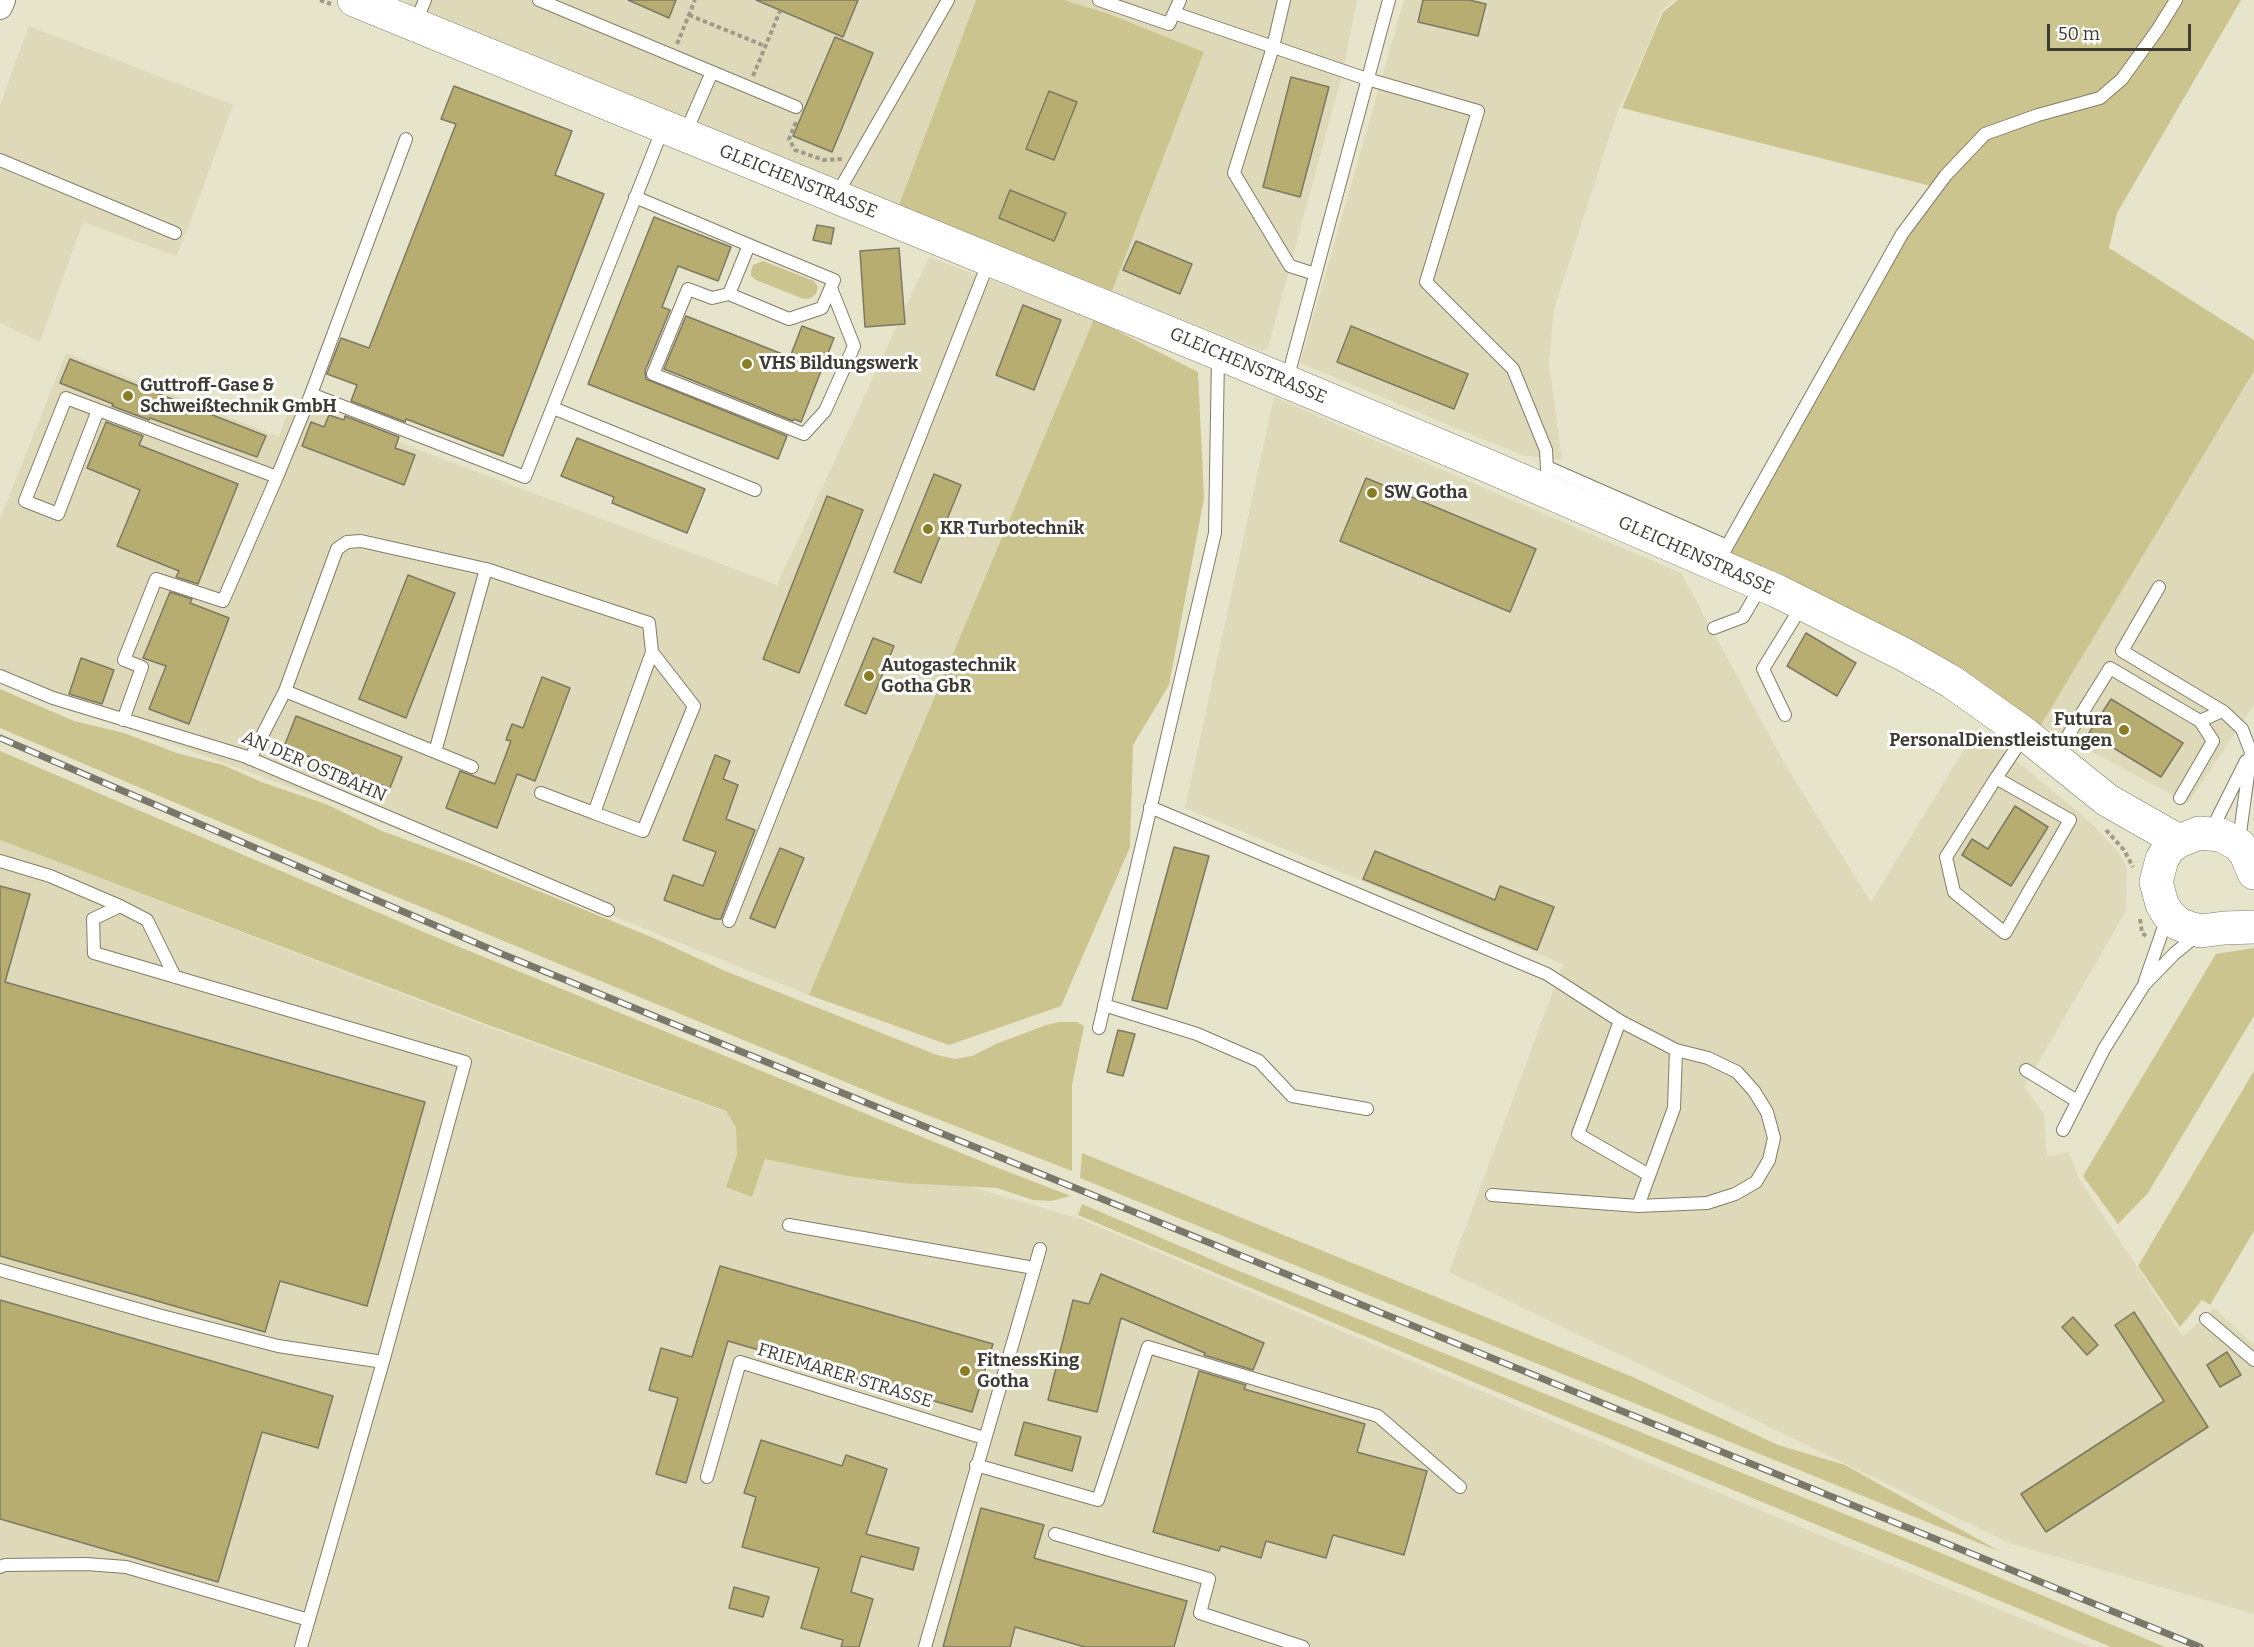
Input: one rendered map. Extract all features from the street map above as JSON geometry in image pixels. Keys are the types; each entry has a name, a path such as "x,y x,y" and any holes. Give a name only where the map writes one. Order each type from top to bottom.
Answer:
{"street":[{"path":"0,7 3,0"},
{"name":"GLEICHENSTRASSE","path":"343,2 419,12 674,131 1287,381 1548,479 1722,556 1762,585 1903,654 1952,682 2025,734 2105,814 2146,874"},
{"name":"GLEICHENSTRASSE","path":"2105,814 2179,840"},
{"path":"2234,850 2199,833 2179,840 2169,848 2162,859 2146,874 2158,893 2155,923 2226,929 2245,912 2252,900 2254,889"}],"lane":[{"path":"539,0 796,108"},
{"path":"836,197 948,0"},
{"path":"1099,0 1169,24 1180,0"},
{"path":"1284,0 1273,47 1234,173 1290,266 1315,274"},
{"path":"1287,381 1389,0"},
{"path":"1722,556 1902,234 1946,176 1985,134 2038,115 2100,98 2122,79 2176,0"},
{"path":"1174,13 1367,79 1478,111 1426,282 1514,369 1546,450 1548,479"},
{"path":"311,394 525,477 635,197 712,72"},
{"path":"123,720 142,667 124,660 156,579 223,601 311,394 406,139"},
{"path":"0,160 175,233"},
{"path":"635,197 834,280 822,308 789,319 729,294 712,298 688,289 653,374 804,434 825,411 854,346 831,288"},
{"path":"729,294 748,245"},
{"path":"729,921 990,259"},
{"path":"1099,1028 1215,533 1218,353"},
{"path":"98,410 58,514 25,501 66,398 277,477"},
{"path":"553,408 755,490"},
{"path":"250,759 285,691 337,549 347,542 361,541 486,569 649,623 652,652 594,813"},
{"path":"435,752 486,569"},
{"path":"1714,628 1743,617 1762,585"},
{"path":"2158,586 2122,651 2222,711 2242,729 2251,752 2234,850"},
{"path":"1785,715 1763,669 1803,604"},
{"path":"541,794 643,831 694,706 652,652"},
{"path":"2070,734 2110,668 2200,721 2213,741 2181,798"},
{"name":"AN DER OSTBAHN","path":"0,675 52,698 250,759 608,910"},
{"path":"285,691 472,767"},
{"path":"2200,721 2222,711"},
{"path":"1996,778 2070,820 2005,933 1954,891 1946,857 1996,778 2025,734"},
{"path":"2234,850 2251,752"},
{"path":"1150,807 1547,974 1620,1021 1676,1050 1708,1058 1737,1072 1754,1091 1767,1112 1774,1138 1769,1160 1756,1182 1735,1194 1707,1203 1638,1206 1491,1195"},
{"path":"0,861 50,876 120,906 147,921 175,977"},
{"path":"120,906 93,919 94,953 465,1062 302,1647"},
{"path":"2144,985 2155,923"},
{"path":"2063,1130 2104,1049 2144,985 2174,954 2226,929"},
{"path":"1104,1005 1197,1034 1258,1061 1292,1096 1367,1109"},
{"path":"1620,1021 1578,1134 1650,1175"},
{"path":"1638,1206 1674,1108 1676,1050"},
{"path":"2026,1070 2077,1101"},
{"path":"789,1225 1034,1268"},
{"path":"925,1647 1040,1249"},
{"path":"0,1270 278,1346 383,1362"},
{"path":"2206,1319 2254,1360"},
{"path":"976,1465 1098,1500 1148,1347 1378,1416 1460,1487"},
{"name":"FRIEMARER STRASSE","path":"707,1477 740,1362 984,1438"},
{"path":"1055,1534 1209,1579 1200,1613 1303,1647"},
{"path":"0,1567 5,1565 86,1564 126,1567 309,1620"}],"path":[{"path":"320,0 343,2"},
{"path":"672,55 695,0"},
{"path":"748,87 780,11"},
{"path":"689,15 765,46"},
{"path":"796,108 801,110 789,139 795,150 824,160 858,158"},
{"path":"2105,814 2132,863 2146,874"}],"shaded area":[{"path":"404,0 976,0 899,205 428,15"},
{"path":"976,0 1064,0 1109,14 1204,52 1112,291 899,205"},
{"path":"1064,0 1357,0 1343,71 1268,348 1262,351 1112,291 1204,52 1109,14"},
{"path":"1404,0 1674,0 1661,11 1617,113 1554,309 1549,364 1562,460 1521,455 1300,363"},
{"path":"1678,0 2241,0 2117,213 2109,248 2254,340 2254,371 2041,725 1918,648 1726,553 1935,187 1622,108 1663,12"},
{"path":"29,26 233,105 176,256 83,222 40,342 0,323 0,105"},
{"path":"929,257 1094,319 809,995 328,801 0,681 0,519 66,353 279,437 292,402 777,585"},
{"path":"763,261 814,281 818,287 816,294 804,299 756,280 751,276 753,265"},
{"path":"1094,319 1198,372 1204,498 1169,685 1133,745 1130,847 1061,1006 949,1045 809,995"},
{"path":"2254,371 2254,705 2188,803 2041,725"},
{"path":"1274,397 1681,573 1787,768 1871,902 1977,728 2090,822 2118,851 2127,867 2126,911 2024,1087 2044,1114 2047,1157 2069,1152 2078,1177 2183,1337 2214,1308 2254,1345 2254,1614 2009,1543 1449,1272 1563,964 1185,808"},
{"path":"0,689 74,721 124,733 177,753 223,765 264,783 326,804 382,831 467,862 656,939 725,971 937,1055 955,1059 972,1056 1046,1025 1077,1022 1084,1026 1072,1085 1072,1171 896,1103 368,885 0,728"},
{"path":"0,751 445,941 1071,1196 1051,1201 1033,1200 997,1188 903,1183 848,1176 765,1159 752,1197 726,1187 737,1155 736,1127 726,1111 491,1026 0,840"},
{"path":"0,840 491,1028 779,1131 1081,1219 1707,1488 2090,1647 0,1647"},
{"path":"2254,948 2254,1016 2148,1193 2118,1224 2083,1176 2216,954"},
{"path":"2254,1071 2254,1231 2210,1305 2202,1300 2180,1327 2138,1266"},
{"path":"1082,1153 1633,1377 1778,1445 1845,1465 2001,1552 1080,1178"},
{"path":"1082,1204 1234,1269 1927,1547 2165,1647 2111,1647 1078,1215"}],"building":[{"path":"628,0 676,0 669,18"},
{"path":"756,0 858,0 843,37"},
{"path":"1423,0 1469,0 1486,4 1478,36 1418,22"},
{"path":"835,37 873,53 832,152 793,136"},
{"path":"1291,77 1329,87 1300,197 1263,187"},
{"path":"454,86 572,131 555,175 604,194 503,456 351,401 357,385 327,374 341,338 369,348 456,124 441,119"},
{"path":"1049,91 1077,102 1054,160 1026,149"},
{"path":"1010,190 1066,213 1054,241 999,218"},
{"path":"654,217 731,247 718,281 678,266 662,307 670,310 645,371 646,379 787,436 778,459 588,384"},
{"path":"817,225 834,228 831,244 813,240"},
{"path":"1136,241 1192,264 1180,294 1123,270"},
{"path":"899,248 905,324 865,327 860,251"},
{"path":"1023,305 1061,320 1034,390 996,375"},
{"name":"VHS Bildungswerk","path":"686,316 790,357 802,326 834,338 801,422 794,419 793,421 664,369"},
{"path":"1351,326 1468,374 1454,409 1337,362"},
{"path":"70,359 266,436 257,457 150,418 149,420 60,383"},
{"path":"329,415 344,420 345,416 399,437 395,448 415,455 404,485 302,446 311,422 324,427"},
{"path":"106,422 143,436 139,445 238,484 198,584 176,577 179,571 117,546 140,490 87,468"},
{"path":"577,438 705,489 687,533 612,503 614,497 561,476"},
{"name":"KR Turbotechnik","path":"934,474 961,485 921,583 894,572"},
{"path":"1366,478 1536,549 1510,612 1340,541"},
{"path":"827,496 863,510 799,673 763,659"},
{"path":"408,575 455,593 406,718 359,699"},
{"path":"170,592 192,599 190,603 229,618 189,724 149,709 166,666 143,658"},
{"path":"1806,633 1856,663 1837,696 1787,666"},
{"name":"Autogastechnik Gotha GbR","path":"873,638 894,646 866,714 845,705"},
{"path":"81,658 114,670 102,704 69,694"},
{"path":"542,677 570,688 535,781 517,774 497,828 446,808 460,771 495,784 511,741 506,740 512,724 523,728"},
{"path":"2111,699 2183,743 2161,777 2089,733"},
{"path":"296,716 402,757 390,788 284,747"},
{"path":"715,755 730,761 723,779 738,785 726,819 755,830 721,919 715,919 664,900 673,875 703,886 716,852 683,840"},
{"path":"2015,806 2048,827 2011,886 1962,855 1972,839 1988,849"},
{"path":"1174,847 1209,856 1167,1009 1132,1000"},
{"path":"780,848 804,858 775,928 750,918"},
{"path":"1375,851 1495,900 1500,886 1554,907 1537,950 1363,879"},
{"path":"0,886 30,894 5,982 425,1102 367,1306 280,1281 265,1332 0,1256"},
{"path":"1118,1030 1135,1034 1123,1076 1107,1072"},
{"path":"720,1266 993,1344 972,1412 728,1341 686,1483 656,1474 678,1398 649,1390 661,1348 692,1357"},
{"path":"1101,1274 1264,1343 1253,1370 1204,1355 1205,1353 1121,1318 1097,1412 1048,1400 1073,1300 1089,1304"},
{"path":"0,1300 333,1396 318,1448 262,1432 218,1582 0,1519"},
{"path":"2134,1312 2208,1427 2046,1532 2021,1494 2164,1401 2115,1325"},
{"path":"2073,1317 2098,1345 2087,1355 2062,1327"},
{"path":"2227,1352 2241,1375 2220,1387 2207,1365"},
{"path":"1199,1371 1246,1385 1244,1389 1365,1424 1357,1452 1427,1471 1404,1555 1333,1535 1326,1558 1266,1541 1261,1558 1221,1546 1219,1551 1153,1532"},
{"path":"1024,1422 1081,1437 1072,1471 1015,1455"},
{"path":"761,1440 842,1466 846,1455 887,1469 866,1534 919,1548 913,1570 861,1556 851,1592 873,1599 859,1647 841,1647 843,1640 801,1628 819,1568 742,1547 756,1497 744,1493"},
{"path":"981,1508 1044,1525 1034,1558 1187,1601 1174,1647 1085,1647 1015,1627 1010,1647 943,1647"},
{"path":"734,1587 769,1597 763,1617 729,1608"}],"railway":[{"path":"0,738 497,952 2200,1647"}],"place":[{"name":"VHS Bildungswerk","path":"747,364"},
{"name":"Guttroff-Gase & Schweißtechnik GmbH","path":"128,396"},
{"name":"SW Gotha","path":"1372,493"},
{"name":"KR Turbotechnik","path":"928,529"},
{"name":"Autogastechnik Gotha GbR","path":"869,676"},
{"name":"Futura PersonalDienstleistungen","path":"2124,730"},
{"name":"FitnessKing Gotha","path":"965,1371"}]}
